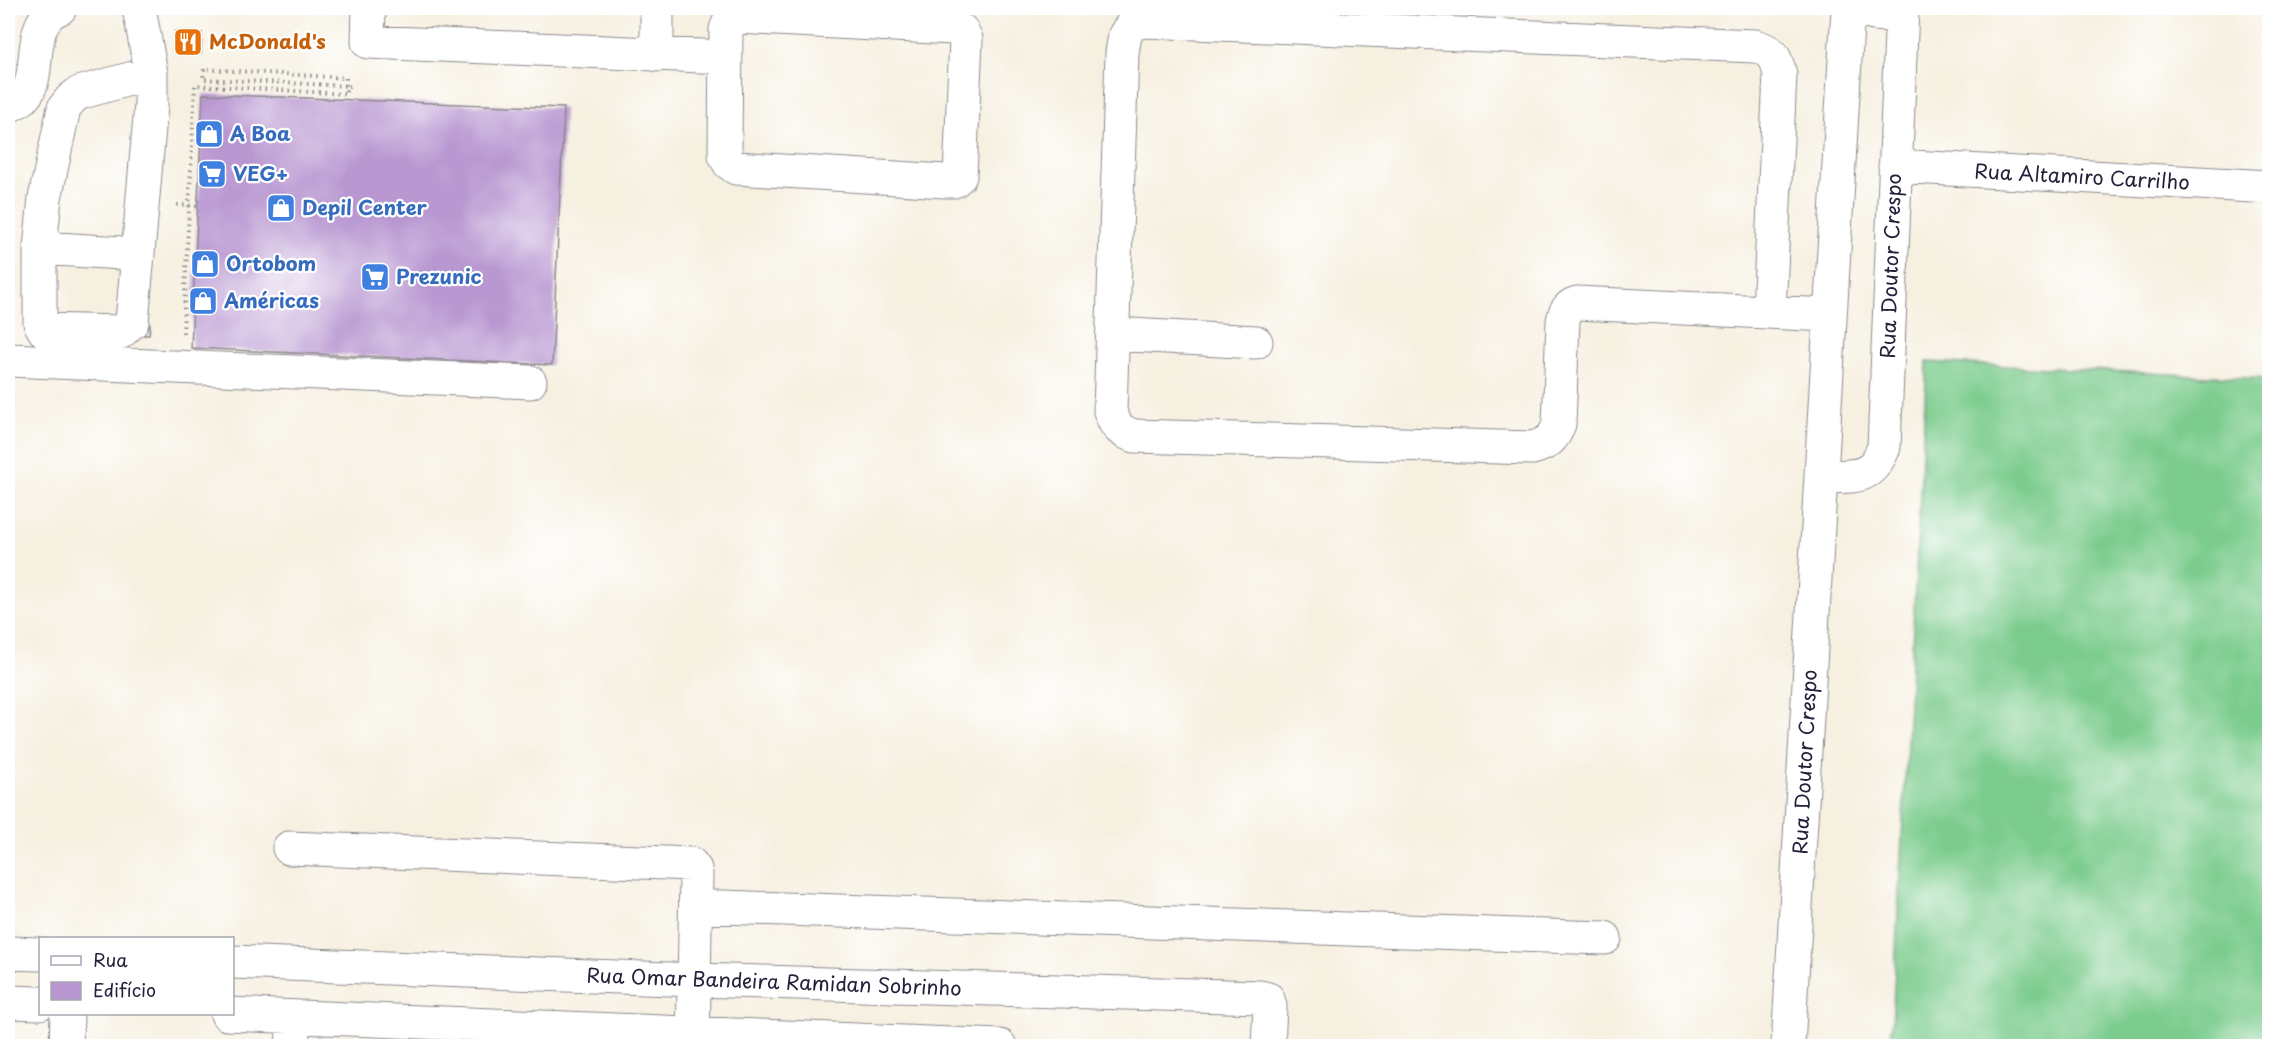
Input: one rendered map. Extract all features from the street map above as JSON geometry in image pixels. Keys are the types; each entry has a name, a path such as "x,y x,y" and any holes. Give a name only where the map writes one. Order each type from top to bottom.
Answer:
{"street":[{"path":"8,73 26,8"},
{"path":"8,106 25,96 30,87 38,37 43,22 53,10 60,8"},
{"path":"139,8 151,73 150,132 144,169 134,314 128,328 121,332 44,330 40,323 40,248 45,198 64,108 79,93 151,73"},
{"path":"369,8 368,42 725,57"},
{"path":"657,8 657,55"},
{"name":"Rua Doutor Crespo","path":"1788,1047 1848,8"},
{"path":"1858,8 1867,13 1880,15 1896,8"},
{"name":"Rua Doutor Crespo","path":"1822,477 1869,472 1878,463 1884,447 1902,8"},
{"path":"737,17 953,28 961,19 966,39 962,168 960,176 954,181 736,168 729,163 725,155 725,57 726,29 730,20 737,17"},
{"path":"1769,312 1779,75 1777,61 1769,50 1743,46 1145,21 1132,24 1125,35 1122,53 1110,411 1114,423 1122,432 1135,436 1532,448 1545,444 1556,436 1559,424 1563,321 1570,305 1576,303 1830,315"},
{"name":"Rua Altamiro Carrilho","path":"1895,166 2270,187"},
{"path":"40,248 138,254"},
{"path":"1113,334 1256,342"},
{"path":"8,360 530,382"},
{"path":"289,848 690,864 695,869 696,906 693,1040"},
{"path":"696,906 1605,938"},
{"path":"8,953 39,954"},
{"name":"Rua Omar Bandeira Ramidan Sobrinho","path":"234,962 695,980 1260,997 1268,999 1270,1006 1268,1047"},
{"path":"8,1002 39,1003"},
{"path":"66,1047 67,1015"},
{"path":"231,1015 293,1032 999,1047"}],"path":[{"path":"183,339 195,85 346,94 346,86 346,78 204,69 203,79 339,86 350,86"},
{"path":"177,205 199,206"}],"green space":[{"path":"1927,362 2269,379 2269,1046 1891,1046"}],"building":[{"name":"McDonald's","path":"175,31 202,33 201,53 174,52"},
{"name":"Prezunic","path":"203,94 564,108 552,365 191,348"},
{"path":"136,325 150,325 149,335 136,335"}],"place":[{"name":"McDonald's","path":"188,42"},
{"name":"A Boa","path":"209,134"},
{"name":"VEG+","path":"212,174"},
{"name":"Depil Center","path":"281,208"},
{"name":"Ortobom","path":"205,264"},
{"name":"Prezunic","path":"375,277"},
{"name":"Américas","path":"203,301"}]}
